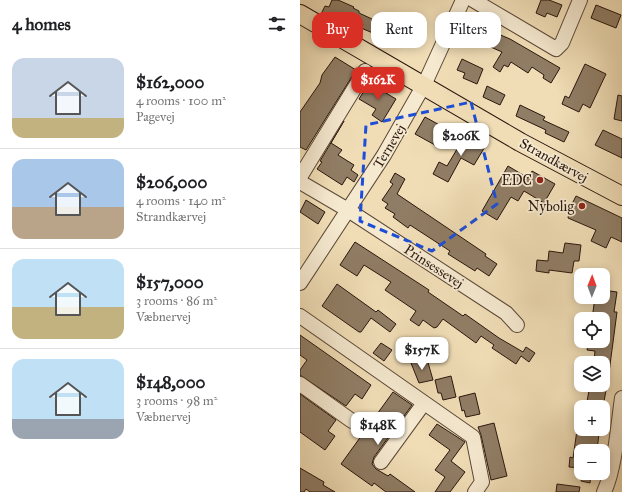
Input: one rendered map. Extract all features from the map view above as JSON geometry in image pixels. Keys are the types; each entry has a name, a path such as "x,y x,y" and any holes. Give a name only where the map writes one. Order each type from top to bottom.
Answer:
{"main road":[{"name":"Strandkærvej","path":"300,14 520,142 622,196"}],"street":[{"name":"Ternevej","path":"300,283 384,155 423,86 463,0"},
{"path":"473,0 556,49 562,43 580,0"},
{"path":"300,177 365,72"},
{"name":"Prinsessevej","path":"300,182 348,210 506,313 517,325"},
{"path":"300,316 472,437 482,482 476,492"},
{"path":"300,384 352,421"},
{"path":"604,492 612,463 622,398"},
{"path":"381,462 424,403"}],"highlighted area":[{"path":"471,102 497,204 432,251 360,221 366,125"}],"building":[{"path":"332,0 338,0 354,7 353,8 359,12 322,12 325,6 329,7"},
{"path":"541,0 549,0 562,5 557,17 547,13 545,17 536,13"},
{"path":"596,5 621,15 616,28 591,18"},
{"path":"363,15 371,19 371,32 363,29"},
{"path":"501,35 560,68 551,83 543,78 544,75 532,67 528,73 511,62 508,67 504,65 500,72 493,67 502,52 493,48 501,48"},
{"path":"335,57 356,70 306,150 300,147 300,112 320,83 322,75"},
{"path":"462,59 483,69 477,84 463,78 465,73 457,70"},
{"path":"585,64 606,74 590,108 583,104 579,112 562,104 565,96 569,98"},
{"path":"369,83 396,99 382,122 372,115 376,109 359,99"},
{"path":"487,86 505,95 500,105 483,97"},
{"path":"618,95 622,96 622,121 614,119"},
{"path":"520,105 545,117 543,120 569,132 564,142 545,133 546,130 516,116"},
{"path":"425,117 445,128 435,145 415,134"},
{"path":"344,121 331,143 342,150 338,155 354,165 351,170 358,175 354,182 347,177 342,185 317,169 322,162 320,161"},
{"path":"603,130 622,139 622,158 595,145"},
{"path":"466,134 486,145 474,165 461,158 448,182 433,174 439,162 447,166"},
{"path":"508,166 528,178 532,171 555,184 544,203 524,191 518,201 511,197 497,220 482,211"},
{"path":"395,173 405,179 397,194 486,254 485,256 497,264 489,276 477,268 475,271 448,254 450,251 410,225 408,228 393,217 395,214 385,208 388,204 382,200 393,184 390,182"},
{"path":"576,196 622,218 622,242 611,237 606,248 591,241 596,230 568,218 570,208"},
{"path":"306,200 325,212 318,224 300,212"},
{"path":"355,242 429,290 428,292 463,316 465,314 499,338 523,352 526,347 535,353 529,362 521,356 516,364 492,348 494,345 481,336 476,343 443,319 437,327 434,328 423,320 419,326 410,320 416,311 385,290 391,282 364,265 357,276 340,265"},
{"path":"565,243 581,245 579,261 574,261 572,273 549,270 549,273 536,271 537,260 548,261 549,251 563,253"},
{"path":"337,284 376,312 378,310 396,324 390,332 371,318 361,332 359,332 322,306"},
{"path":"610,291 617,292 614,312 617,312 610,365 610,356 594,356 595,351 587,350 587,348 610,348 610,312 593,312 594,304 610,304"},
{"path":"300,335 371,385 362,399 355,394 346,406 300,375 300,370 307,360 300,355"},
{"path":"381,343 392,350 384,361 373,353"},
{"path":"427,359 433,380 419,383 411,363"},
{"path":"451,376 456,397 443,400 441,393 438,393 435,380"},
{"path":"393,392 412,405 374,457 372,464 376,469 388,476 390,474 415,492 386,492 374,483 372,486 341,464"},
{"path":"589,392 606,392 604,400 587,400"},
{"path":"475,393 480,414 466,417 464,410 462,411 459,397"},
{"path":"300,394 336,420 328,431 335,436 325,450 300,432"},
{"path":"494,423 507,476 491,480 478,427"},
{"path":"437,424 465,442 451,461 465,472 450,492 435,492 445,477 435,470 450,450 429,435"},
{"path":"576,436 599,436 598,444 575,444"},
{"path":"574,451 574,467 569,467 570,457 573,458"},
{"path":"300,468 324,482 323,485 335,492 310,492 306,489 304,492 300,492"},
{"path":"581,480 590,480 590,483"},
{"path":"557,484 580,487 579,492 556,492"}],"place":[{"name":"EDC","path":"540,180"},
{"name":"Nybolig","path":"582,206"}]}
